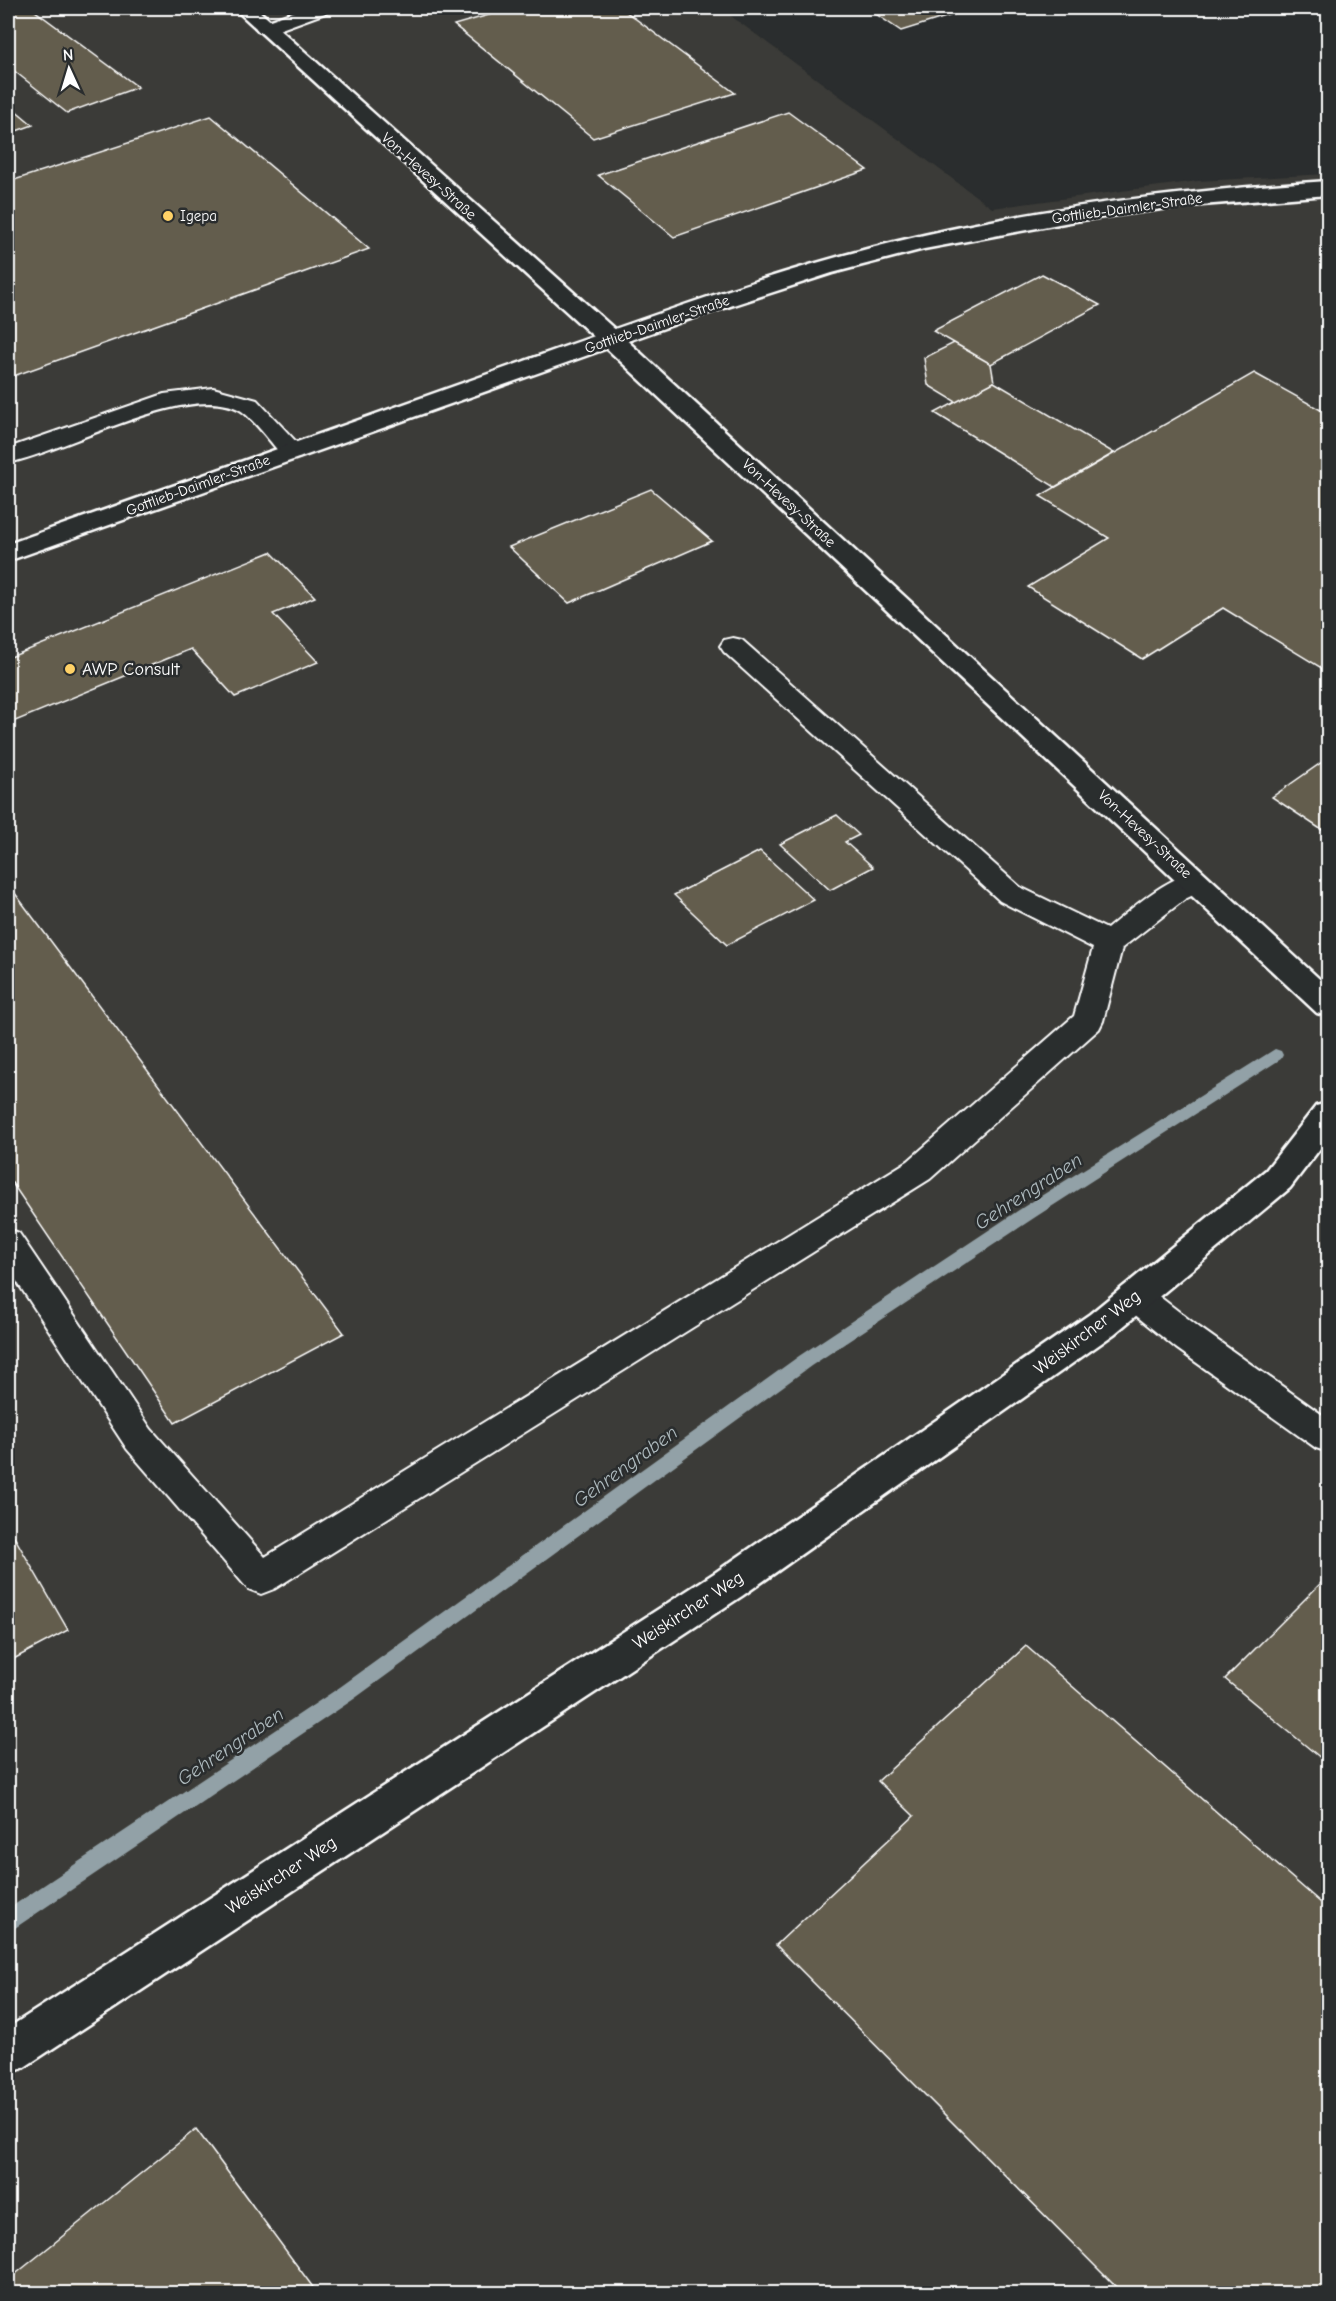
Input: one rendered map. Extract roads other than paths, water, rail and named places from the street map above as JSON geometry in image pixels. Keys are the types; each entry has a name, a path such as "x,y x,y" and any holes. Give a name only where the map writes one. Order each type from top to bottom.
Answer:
{"street":[{"name":"Von-Hevesy-Straße","path":"244,8 611,339 1329,1005"},
{"name":"Gottlieb-Daimler-Straße","path":"8,553 611,339 787,280 922,243 1022,223 1147,203 1329,188"},
{"name":"Weiskircher Weg","path":"8,2053 729,1584 1102,1324 1278,1179 1329,1115"}],"lane":[{"path":"266,28 321,8"},
{"path":"8,456 172,399 213,395 249,405 292,452"},
{"path":"733,646 1010,894 1109,943"},
{"path":"8,1242 140,1439 261,1578 919,1170 1088,1021 1109,943 1175,892 1196,882"},
{"path":"1135,1296 1188,1338 1329,1438"}],"waterway":[{"name":"Gehrengraben","path":"8,1921 347,1693 805,1361 1031,1211 1275,1055"}],"place":[{"name":"Igepa","path":"168,216"},
{"name":"AWP Consult","path":"70,669"}]}
